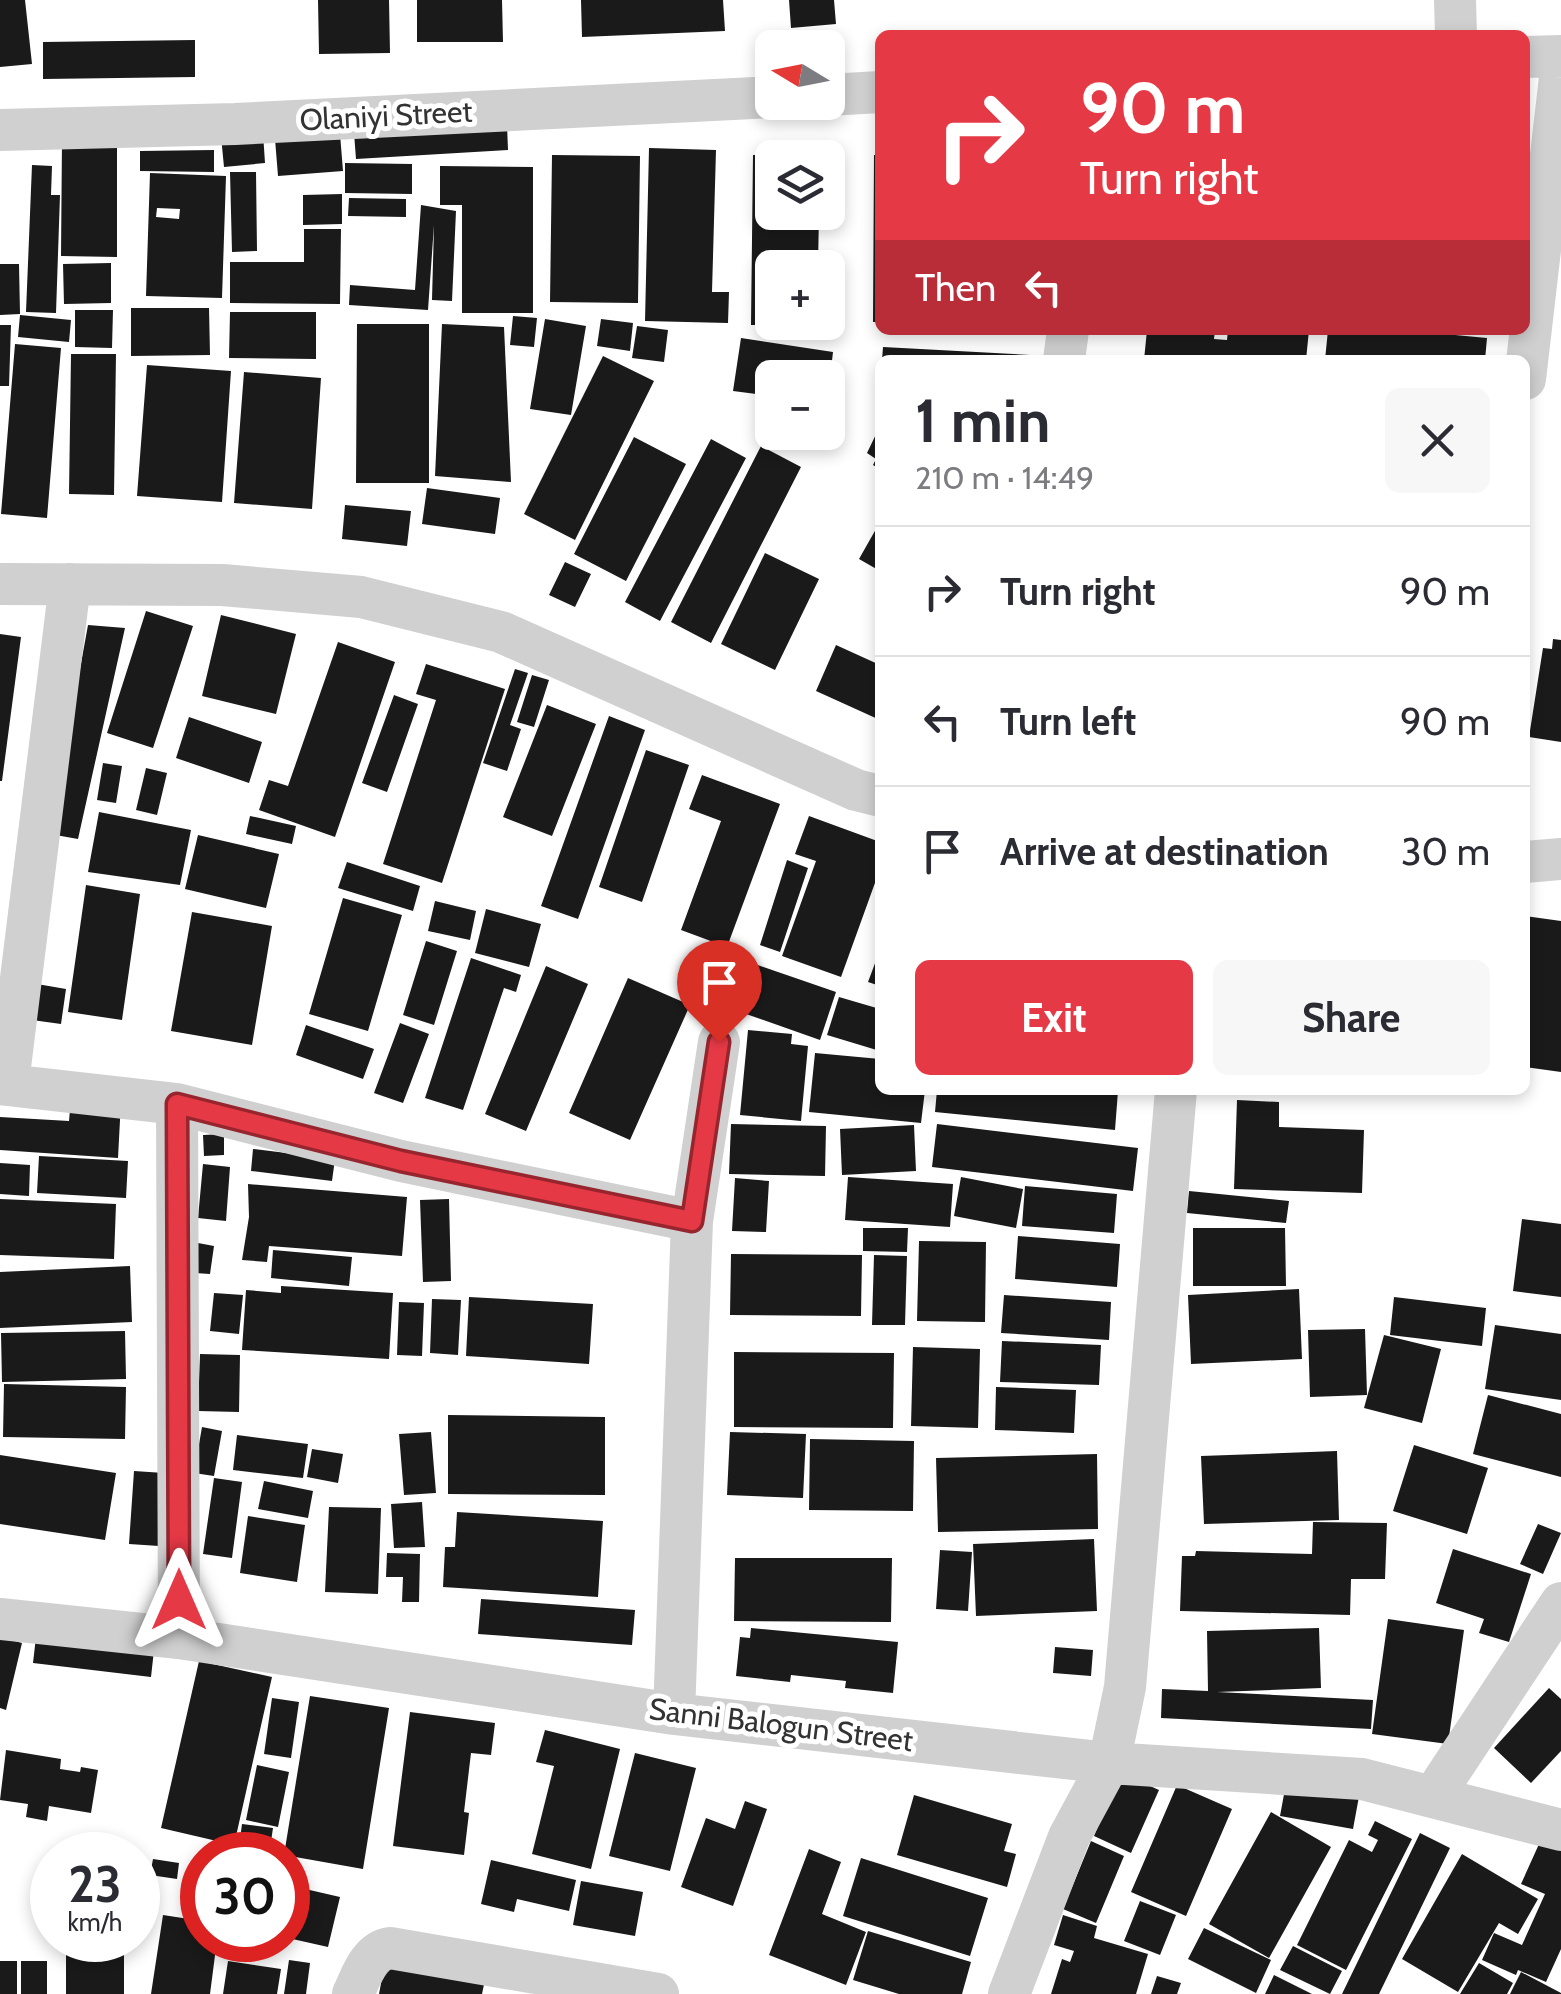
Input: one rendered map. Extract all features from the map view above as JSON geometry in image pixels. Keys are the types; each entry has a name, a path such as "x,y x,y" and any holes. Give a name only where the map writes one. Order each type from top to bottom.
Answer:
{"street":[{"path":"1455,0 1456,30"},
{"path":"1530,57 1561,56"},
{"path":"1528,355 1561,69"},
{"path":"845,93 875,92"},
{"name":"Olaniyi Street","path":"0,130 235,124 755,98"},
{"path":"0,584 222,585 360,597 501,632 856,790 875,795"},
{"path":"70,584 4,1084 177,1104 401,1161 692,1221"},
{"path":"1530,862 1561,859"},
{"path":"674,1714 692,1221 719,1042"},
{"path":"1009,1994 1069,1837 1109,1763 1125,1687 1176,1095"},
{"path":"177,1104 179,1638"},
{"path":"1434,1795 1561,1602"},
{"name":"Sanni Balogun Street","path":"0,1620 179,1638 674,1714 1109,1763 1362,1780 1561,1830"},
{"path":"353,1994 372,1959 380,1950 390,1948 658,1994"}],"building":[{"path":"0,0 25,0 32,64 0,67"},
{"path":"318,0 389,0 390,53 319,54"},
{"path":"417,0 502,0 503,42 417,42"},
{"path":"581,0 723,0 725,31 582,37"},
{"path":"789,0 834,0 836,24 791,28"},
{"path":"195,40 195,77 43,79 43,42"},
{"path":"507,125 508,150 356,159 354,133"},
{"path":"263,133 265,163 224,167 221,136"},
{"path":"340,134 343,171 278,176 275,139"},
{"path":"117,138 117,257 61,256 62,139"},
{"path":"649,148 716,150 712,292 729,292 728,323 645,321"},
{"path":"214,150 214,172 140,171 140,151"},
{"path":"552,155 640,156 638,303 550,302"},
{"path":"755,155 755,230 819,230 818,250 755,250 755,325 751,325"},
{"path":"874,155 875,155 875,322"},
{"path":"345,163 412,164 412,194 345,193"},
{"path":"32,165 52,166 51,195 60,195 56,313 26,312"},
{"path":"440,166 533,167 533,313 462,313 462,205 440,205"},
{"path":"230,172 256,172 257,251 232,252"},
{"path":"150,173 226,176 222,298 146,296","holes":["157,208 180,209 179,219 156,217"]},
{"path":"342,194 342,224 303,225 303,195"},
{"path":"349,198 406,199 406,217 348,216"},
{"path":"421,205 456,211 452,301 432,300 434,225 428,310 349,305 350,285 415,290"},
{"path":"304,229 341,229 340,304 230,303 230,262 304,262"},
{"path":"111,263 111,303 64,304 63,264"},
{"path":"0,264 19,264 20,314 0,315"},
{"path":"131,308 209,308 210,355 131,356"},
{"path":"75,310 113,310 112,348 75,347"},
{"path":"230,312 316,312 316,359 229,358"},
{"path":"20,315 71,320 69,342 18,337"},
{"path":"513,316 537,318 534,347 510,345"},
{"path":"545,319 586,326 571,415 530,409"},
{"path":"601,319 633,323 630,351 597,346"},
{"path":"357,324 429,324 429,483 356,483"},
{"path":"442,324 504,327 511,482 435,476"},
{"path":"0,325 11,325 9,386 0,386"},
{"path":"637,326 668,330 664,362 632,358"},
{"path":"1146,335 1214,335 1214,339 1227,340 1228,335 1308,335 1306,355 1144,355"},
{"path":"1328,335 1487,338 1485,355 1326,355"},
{"path":"741,338 833,352 832,360 755,360 755,394 733,391"},
{"path":"15,344 61,348 47,518 1,514"},
{"path":"883,347 1030,355 882,355"},
{"path":"71,354 116,354 114,495 69,494"},
{"path":"603,356 654,381 575,540 524,514"},
{"path":"147,365 231,371 222,502 137,496"},
{"path":"244,372 321,378 312,509 234,503"},
{"path":"875,436 875,458 867,453"},
{"path":"634,437 686,464 626,581 574,554"},
{"path":"711,439 746,458 660,621 625,602"},
{"path":"759,450 769,450 801,467 711,643 671,622"},
{"path":"427,488 500,498 495,534 422,524"},
{"path":"345,505 411,511 407,546 342,539"},
{"path":"875,531 875,568 859,559"},
{"path":"765,553 819,579 775,670 721,644"},
{"path":"565,562 591,574 575,607 549,595"},
{"path":"146,611 193,626 153,748 107,733"},
{"path":"221,615 296,634 276,714 202,696"},
{"path":"88,625 125,628 78,839 50,834"},
{"path":"0,634 21,637 2,781 0,781"},
{"path":"1553,639 1561,640 1561,742 1530,737 1543,648 1552,649"},
{"path":"338,642 395,662 335,837 259,810 269,780 288,786"},
{"path":"836,645 875,663 875,718 816,691"},
{"path":"426,664 505,689 442,883 383,864 436,700 416,694"},
{"path":"515,669 528,673 510,725 521,729 507,771 483,763"},
{"path":"532,675 549,680 534,727 517,722"},
{"path":"394,695 418,704 387,792 362,783"},
{"path":"547,705 596,724 552,836 503,817"},
{"path":"609,716 645,730 578,919 541,906"},
{"path":"189,717 262,742 249,783 176,758"},
{"path":"646,750 689,765 642,902 599,887"},
{"path":"103,763 122,766 116,803 97,800"},
{"path":"146,768 167,773 157,815 136,810"},
{"path":"702,775 780,804 727,947 681,930 721,821 689,809"},
{"path":"99,812 191,830 180,885 88,872"},
{"path":"250,816 296,826 292,844 246,834"},
{"path":"809,816 875,840 875,883 841,977 782,956 816,861 795,854"},
{"path":"198,835 279,854 266,908 185,889"},
{"path":"787,860 808,868 780,952 760,945"},
{"path":"347,862 420,886 413,911 338,888"},
{"path":"86,885 140,894 122,1020 68,1012"},
{"path":"343,898 402,915 368,1031 309,1014"},
{"path":"435,901 476,911 470,940 428,931"},
{"path":"486,909 541,924 529,967 475,953"},
{"path":"192,912 272,926 252,1045 171,1031"},
{"path":"1530,917 1561,921 1561,1072 1530,1068"},
{"path":"426,941 457,951 434,1025 403,1015"},
{"path":"471,958 521,975 516,992 504,988 463,1110 425,1098"},
{"path":"749,962 836,992 820,1040 732,1009"},
{"path":"875,963 875,984 868,982"},
{"path":"546,966 588,984 526,1131 485,1114"},
{"path":"628,978 690,1005 630,1140 569,1113"},
{"path":"37,984 66,989 61,1024 32,1020"},
{"path":"839,997 875,1008 875,1049 827,1035"},
{"path":"400,1023 429,1034 403,1103 374,1093"},
{"path":"306,1025 374,1049 363,1079 296,1055"},
{"path":"748,1030 792,1034 791,1044 808,1046 801,1121 740,1115"},
{"path":"815,1053 875,1059 875,1095 924,1095 921,1123 809,1112"},
{"path":"937,1095 1118,1095 1115,1130 935,1112"},
{"path":"71,1098 121,1101 118,1158 0,1150 0,1117 69,1121"},
{"path":"1237,1100 1279,1102 1279,1127 1364,1130 1362,1193 1234,1189"},
{"path":"731,1124 826,1126 825,1176 729,1174"},
{"path":"937,1124 1138,1148 1133,1191 932,1167"},
{"path":"914,1125 916,1171 842,1175 840,1129"},
{"path":"224,1134 224,1155 204,1156 203,1135"},
{"path":"253,1149 335,1159 332,1181 251,1171"},
{"path":"39,1156 128,1161 126,1198 37,1193"},
{"path":"0,1163 30,1165 29,1196 0,1194"},
{"path":"203,1164 230,1167 226,1221 198,1218"},
{"path":"848,1177 953,1184 950,1227 845,1220"},
{"path":"961,1177 1023,1189 1016,1228 954,1216"},
{"path":"735,1178 769,1181 766,1232 732,1231"},
{"path":"248,1184 407,1197 402,1256 269,1246 267,1262 242,1260 249,1217"},
{"path":"1025,1186 1117,1194 1114,1233 1022,1226"},
{"path":"1189,1191 1289,1201 1286,1223 1187,1213"},
{"path":"0,1199 116,1204 114,1259 0,1255"},
{"path":"449,1199 451,1281 423,1282 420,1200"},
{"path":"1522,1219 1561,1224 1561,1297 1513,1291"},
{"path":"863,1228 908,1228 907,1252 863,1251"},
{"path":"1193,1228 1285,1228 1286,1286 1193,1286"},
{"path":"1018,1236 1120,1244 1117,1287 1015,1279"},
{"path":"919,1241 986,1242 985,1322 917,1321"},
{"path":"198,1243 214,1246 210,1274 195,1273"},
{"path":"273,1250 352,1257 349,1286 271,1278"},
{"path":"731,1254 862,1255 861,1316 730,1315"},
{"path":"874,1255 907,1256 905,1325 872,1325"},
{"path":"130,1266 132,1322 0,1328 0,1272"},
{"path":"281,1286 393,1293 389,1359 242,1350 246,1290 281,1293"},
{"path":"1299,1289 1302,1359 1191,1364 1188,1295"},
{"path":"214,1293 243,1295 239,1334 210,1331"},
{"path":"1004,1295 1111,1302 1109,1340 1001,1333"},
{"path":"469,1297 593,1304 589,1364 466,1356"},
{"path":"1394,1297 1486,1308 1482,1346 1390,1335"},
{"path":"432,1299 461,1300 458,1355 430,1353"},
{"path":"399,1302 424,1303 422,1356 397,1355"},
{"path":"1495,1325 1561,1334 1561,1400 1485,1389"},
{"path":"1365,1329 1367,1395 1310,1397 1308,1330"},
{"path":"125,1331 126,1379 2,1382 1,1333"},
{"path":"1384,1335 1441,1349 1422,1423 1364,1408"},
{"path":"1002,1341 1101,1345 1099,1385 1000,1382"},
{"path":"913,1347 980,1349 978,1428 911,1426"},
{"path":"734,1352 894,1353 893,1428 734,1427"},
{"path":"200,1354 240,1355 239,1412 198,1411"},
{"path":"4,1384 126,1387 125,1439 3,1437"},
{"path":"996,1387 1076,1390 1074,1433 995,1430"},
{"path":"1488,1395 1561,1414 1561,1477 1473,1454"},
{"path":"448,1415 605,1417 605,1495 448,1494"},
{"path":"202,1427 222,1431 214,1476 194,1473"},
{"path":"431,1432 436,1493 404,1495 399,1434"},
{"path":"730,1432 806,1434 803,1498 727,1495"},
{"path":"237,1435 308,1444 303,1478 233,1470"},
{"path":"810,1439 914,1441 913,1511 809,1510"},
{"path":"1414,1445 1488,1468 1467,1534 1393,1511"},
{"path":"312,1449 343,1454 338,1483 307,1477"},
{"path":"1337,1451 1339,1520 1204,1524 1201,1456"},
{"path":"1097,1454 1098,1529 938,1532 936,1458"},
{"path":"0,1455 116,1473 105,1540 0,1524"},
{"path":"134,1471 164,1473 159,1546 129,1544"},
{"path":"214,1478 242,1482 232,1558 203,1554"},
{"path":"264,1481 313,1491 308,1518 258,1509"},
{"path":"422,1502 425,1547 394,1548 391,1504"},
{"path":"329,1507 381,1508 378,1594 325,1592"},
{"path":"457,1512 603,1521 598,1597 443,1587 445,1547 455,1547"},
{"path":"248,1516 305,1525 297,1582 240,1573"},
{"path":"1313,1522 1387,1523 1385,1579 1351,1579 1350,1615 1180,1611 1182,1556 1195,1556 1196,1551 1312,1554"},
{"path":"1538,1524 1561,1533 1543,1574 1520,1564"},
{"path":"1094,1539 1097,1611 976,1616 973,1544"},
{"path":"1453,1549 1531,1574 1509,1642 1479,1633 1484,1619 1436,1603"},
{"path":"940,1550 972,1552 968,1611 936,1609"},
{"path":"387,1553 420,1554 419,1602 402,1602 403,1577 386,1577"},
{"path":"735,1558 892,1558 891,1622 734,1621"},
{"path":"481,1599 635,1610 632,1645 478,1634"},
{"path":"1388,1619 1464,1630 1448,1744 1372,1734"},
{"path":"751,1628 898,1642 893,1693 845,1688 846,1681 791,1675 790,1682 736,1676 740,1637 750,1638"},
{"path":"1319,1628 1321,1688 1217,1692 1373,1700 1371,1729 1161,1718 1162,1689 1208,1691 1207,1631"},
{"path":"0,1637 22,1643 6,1710 0,1708"},
{"path":"36,1637 154,1650 151,1677 33,1663"},
{"path":"1055,1647 1093,1650 1091,1676 1053,1673"},
{"path":"199,1661 272,1677 237,1832 180,1832 161,1828"},
{"path":"1549,1688 1561,1699 1561,1751 1531,1783 1494,1748"},
{"path":"310,1696 389,1708 363,1869 310,1860 310,1832 288,1832"},
{"path":"272,1698 299,1702 291,1758 264,1754"},
{"path":"410,1712 495,1723 491,1755 471,1753 464,1855 393,1846"},
{"path":"545,1730 620,1749 591,1869 532,1854 554,1766 536,1762"},
{"path":"6,1750 61,1759 60,1769 98,1770 91,1813 49,1806 47,1821 26,1817 28,1804 0,1800"},
{"path":"635,1753 696,1768 670,1871 609,1856"},
{"path":"257,1765 289,1772 278,1827 246,1820"},
{"path":"1121,1773 1159,1790 1131,1853 1094,1836"},
{"path":"1287,1778 1360,1791 1353,1829 1280,1816"},
{"path":"1177,1785 1232,1809 1186,1916 1131,1892"},
{"path":"914,1795 1012,1824 1004,1851 1016,1854 1007,1887 897,1855"},
{"path":"745,1801 767,1809 733,1906 681,1887 706,1818 735,1829"},
{"path":"1271,1812 1331,1847 1269,1958 1209,1924"},
{"path":"1375,1821 1412,1839 1346,1970 1297,1945 1349,1840 1372,1852 1378,1840 1368,1835"},
{"path":"242,1824 273,1828 272,1832 241,1832"},
{"path":"1420,1833 1450,1848 1379,1994 1342,1994"},
{"path":"1544,1833 1561,1841 1561,1949 1546,1982 1518,1970 1516,1975 1482,1960 1494,1933 1522,1945 1545,1894 1521,1884"},
{"path":"1091,1841 1124,1856 1096,1923 1063,1909"},
{"path":"809,1849 841,1862 822,1914 866,1932 846,1985 769,1955"},
{"path":"1462,1854 1538,1899 1518,1934 1499,1923 1458,1992 1402,1959"},
{"path":"861,1858 988,1898 970,1956 843,1916"},
{"path":"160,1860 179,1863 177,1879 160,1876"},
{"path":"491,1860 576,1880 569,1911 517,1899 514,1912 481,1904"},
{"path":"581,1881 643,1892 635,1936 573,1925"},
{"path":"310,1890 340,1897 328,1947 310,1943"},
{"path":"1140,1901 1176,1915 1160,1955 1124,1941"},
{"path":"163,1915 180,1918 180,1962 214,1962 210,1994 151,1994 156,1962 160,1962"},
{"path":"1063,1915 1097,1926 1094,1938 1148,1954 1136,1994 1051,1994 1062,1959 1070,1962 1074,1951 1054,1945"},
{"path":"1204,1928 1271,1960 1256,1993 1188,1959"},
{"path":"868,1931 971,1962 962,1994 899,1994 853,1980"},
{"path":"1293,1946 1342,1971 1330,1994 1280,1970"},
{"path":"386,1957 486,1975 482,1994 379,1994"},
{"path":"0,1961 17,1961 17,1994 0,1994"},
{"path":"21,1961 47,1962 47,1994 21,1994"},
{"path":"66,1962 124,1962 124,1994 66,1994"},
{"path":"228,1962 281,1969 277,1994 223,1994"},
{"path":"289,1962 310,1963 306,1994 284,1994"},
{"path":"1479,1963 1513,1983 1507,1994 1460,1994"},
{"path":"1521,1972 1561,1993 1561,1994 1510,1994"},
{"path":"1274,1975 1312,1994 1265,1994"},
{"path":"1157,1976 1181,1983 1177,1994 1151,1994"}],"route":[{"path":"179,1600 177,1104 401,1161 692,1221 719,1042"}]}
